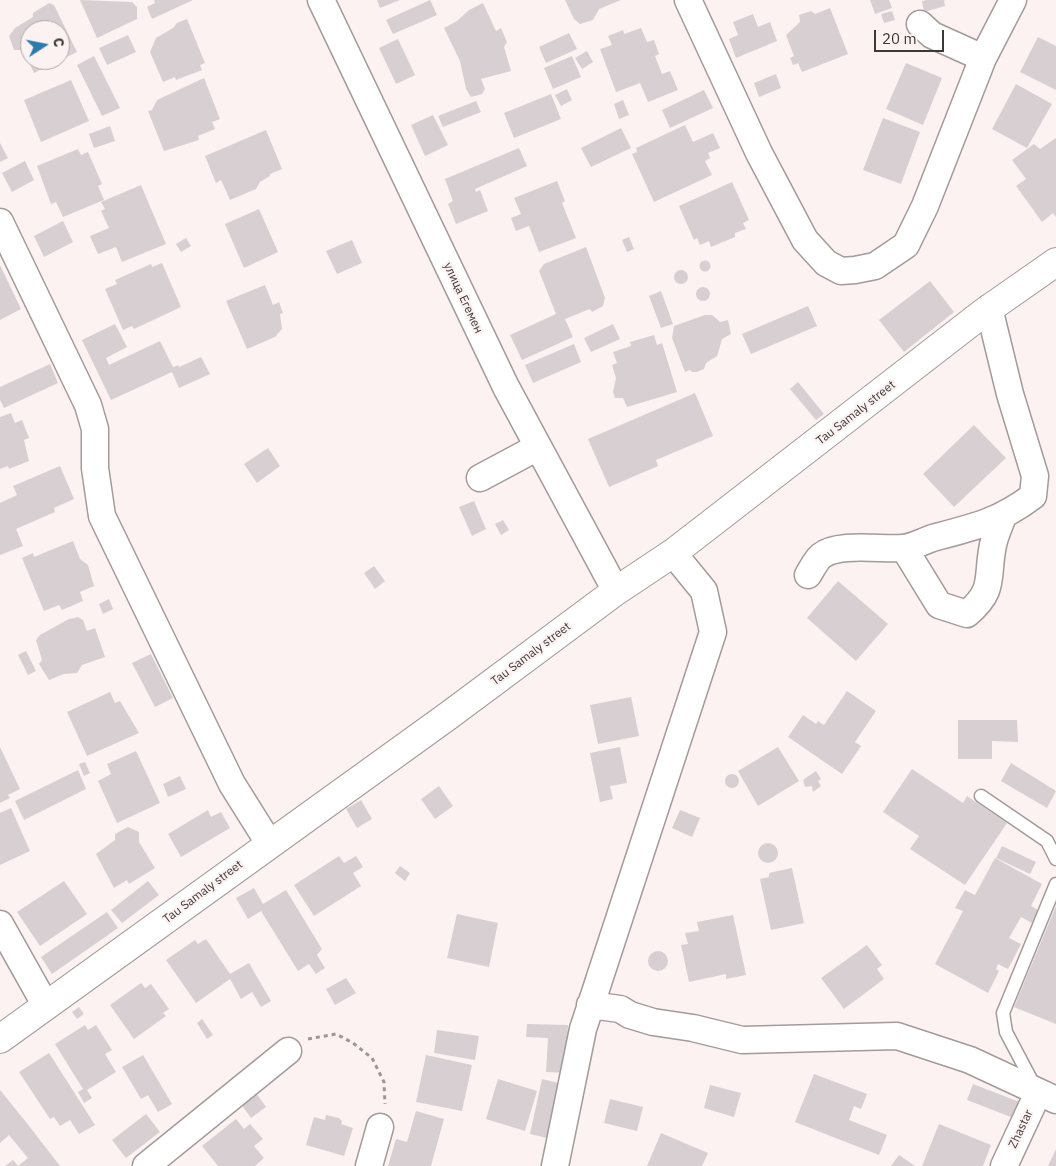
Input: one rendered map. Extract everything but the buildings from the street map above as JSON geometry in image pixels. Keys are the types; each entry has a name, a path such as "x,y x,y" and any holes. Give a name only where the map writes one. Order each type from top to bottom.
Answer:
{"street":[{"name":"улица Егемен","path":"321,0 506,388 616,591"},
{"path":"688,0 759,153 805,240 826,263 841,271 875,266 906,245 925,206 982,58 1013,0"},
{"path":"920,24 932,35 982,58"},
{"path":"0,222 88,405 96,429 95,468 102,516 232,784 269,844"},
{"name":"Tau Samaly street","path":"0,1039 448,716 616,591 673,553 989,308 1056,262"},
{"path":"808,575 821,555 844,548 876,546 904,548 934,538 967,531 1003,516 1032,496 1035,476 1010,394 989,308"},
{"path":"480,478 538,447"},
{"path":"904,548 939,605 967,614 982,601 990,578 993,545 1003,516"},
{"path":"555,1166 583,1029 590,1005 713,632 704,591 673,553"},
{"path":"0,924 46,1006"},
{"path":"590,1005 620,1009 630,1016 653,1022 694,1028 742,1040 898,1036 970,1060 1047,1096"},
{"path":"146,1166 288,1051"},
{"name":"Zhastar","path":"1004,1166 1047,1096"},
{"path":"369,1166 380,1127"}],"lane":[{"path":"981,796 1047,841 1056,859"},
{"path":"1047,1096 1006,1032 1003,1013 1056,884"}],"path":[{"path":"288,1051 303,1040 336,1034 354,1043 372,1058 384,1082 385,1103 380,1127"}]}
